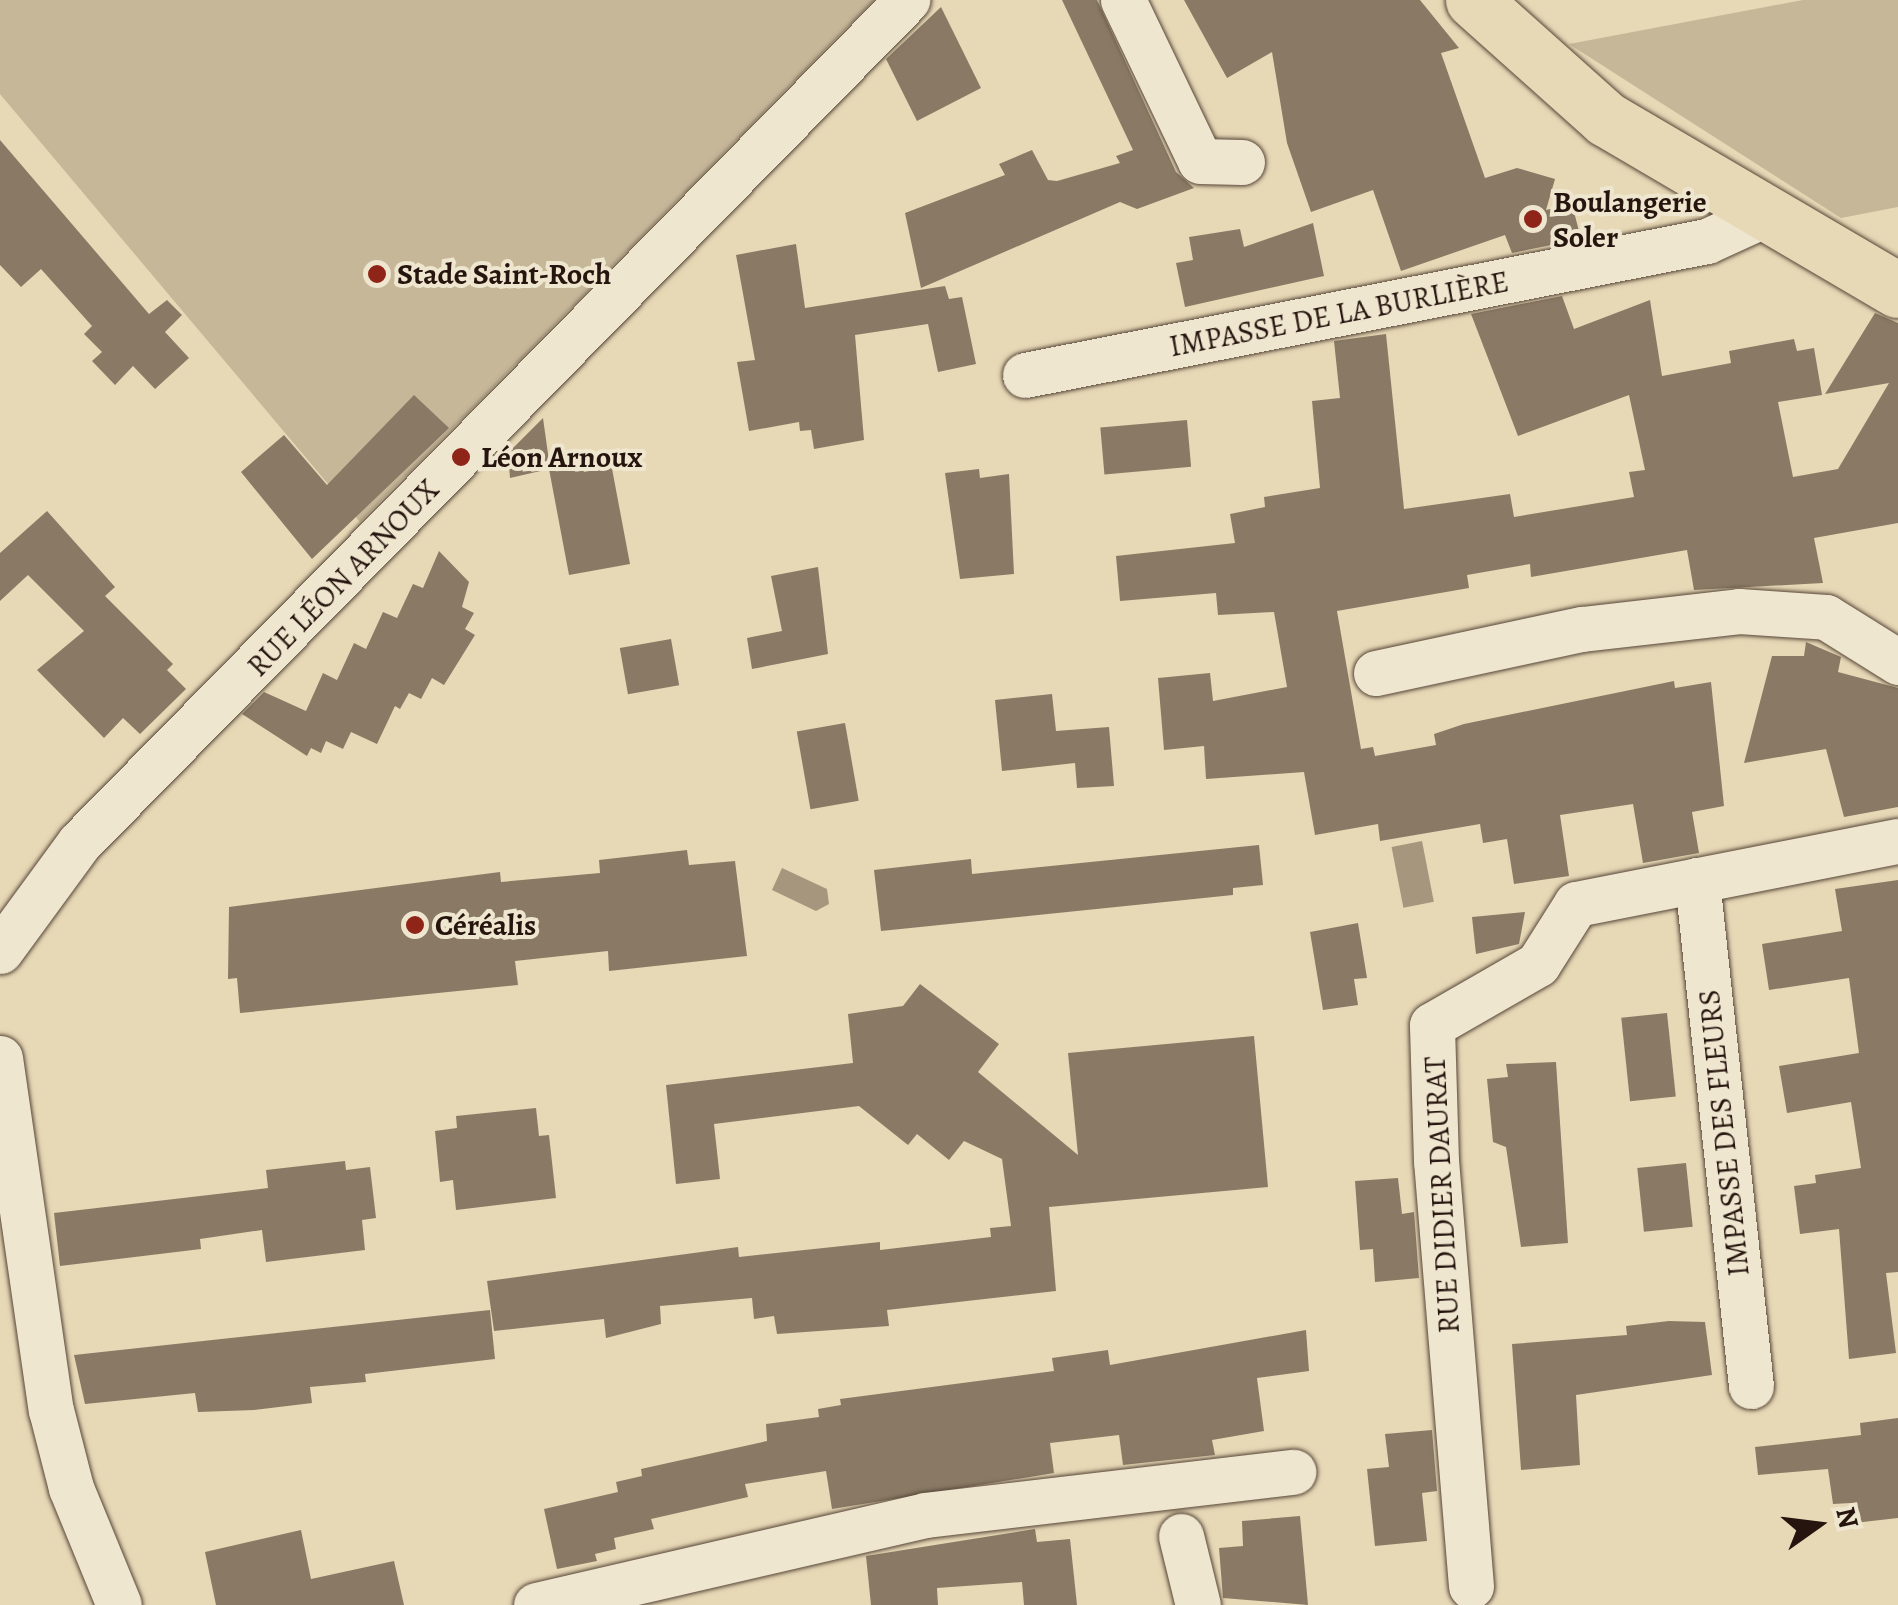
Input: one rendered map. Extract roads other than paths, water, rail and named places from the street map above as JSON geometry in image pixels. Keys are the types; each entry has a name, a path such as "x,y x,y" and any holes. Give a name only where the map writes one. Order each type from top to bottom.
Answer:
{"main road":[{"path":"1473,0 1606,118 1898,290"}],"street":[{"name":"RUE LÉON ARNOUX","path":"0,951 79,842 908,0"},
{"path":"1123,0 1200,162 1242,162"},
{"name":"IMPASSE DE LA BURLIÈRE","path":"1025,375 1708,242 1766,214"},
{"path":"1376,673 1582,629 1739,611 1826,617 1898,662"},
{"name":"RUE DIDIER DAURAT","path":"1471,1586 1436,1161 1432,1025 1538,964 1576,904 1898,841"},
{"name":"IMPASSE DES FLEURS","path":"1697,880 1751,1386"},
{"path":"0,1058 50,1410 71,1488 119,1605"},
{"path":"536,1605 925,1515 1293,1472"},
{"path":"1181,1536 1198,1605"}],"place":[{"name":"Boulangerie Soler","path":"1533,219"},
{"name":"Stade Saint-Roch","path":"377,274"},
{"name":"Léon Arnoux","path":"461,457"},
{"name":"Céréalis","path":"415,925"}]}
